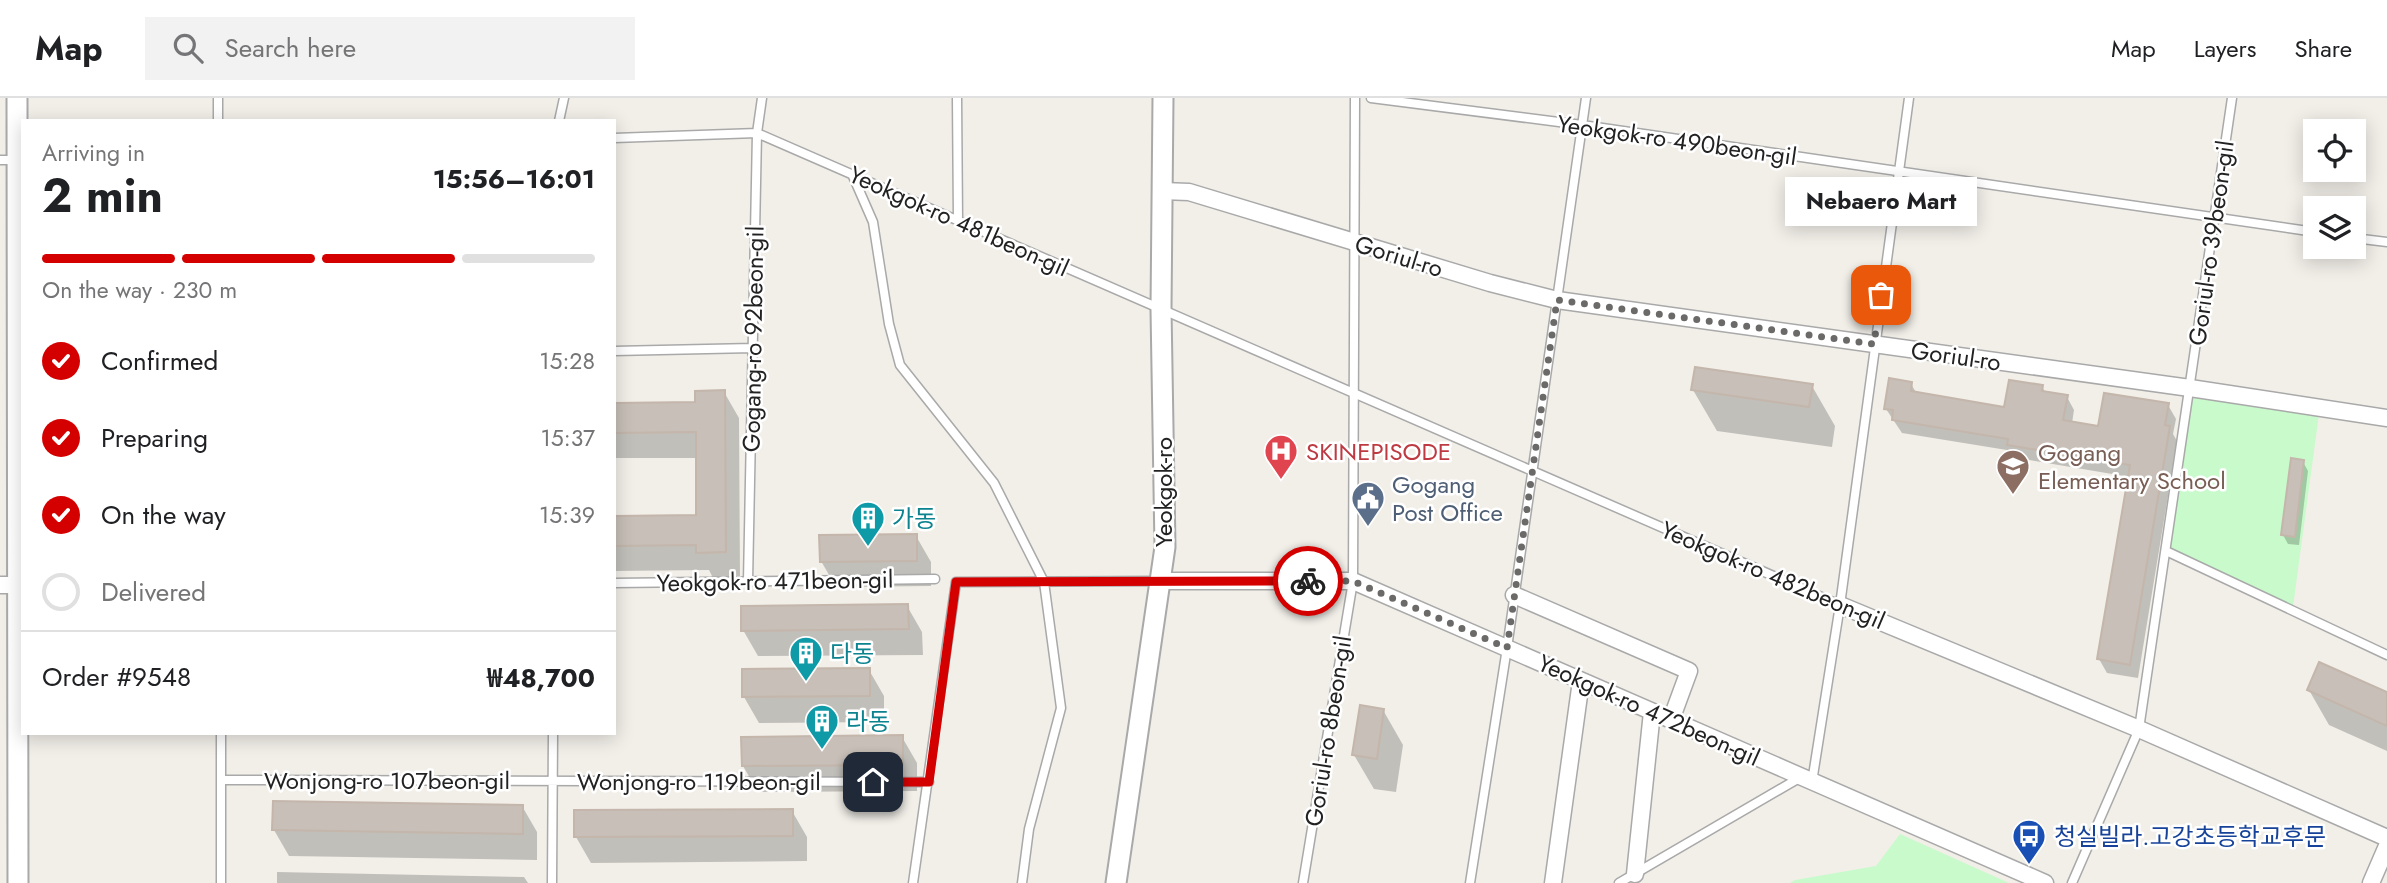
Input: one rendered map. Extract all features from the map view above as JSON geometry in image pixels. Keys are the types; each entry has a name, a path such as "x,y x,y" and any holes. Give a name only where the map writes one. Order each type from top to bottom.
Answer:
{"street":[{"path":"17,98 13,160 13,585 18,883"},
{"name":"Yeokgok-ro","path":"1116,883 1165,547 1161,309 1163,98"},
{"name":"Goriul-ro","path":"1162,191 1189,192 1490,283 1557,300 2387,418"},
{"name":"Yeokgok-ro 472beon-gil","path":"1160,581 1353,581 2045,883"},
{"path":"1514,595 1689,671 1671,720"},
{"name":"Yeokgok-ro 482beon-gil","path":"1839,605 2139,729 2387,838"},
{"path":"1553,883 1581,681"},
{"path":"1635,874 1652,712"},
{"path":"2371,883 2387,846"}],"lane":[{"path":"218,98 218,119"},
{"path":"559,119 564,98"},
{"name":"Gogang-ro 92beon-gil","path":"748,581 757,132 762,98"},
{"path":"957,98 958,220"},
{"name":"Goriul-ro 8beon-gil","path":"1303,883 1353,581 1355,98"},
{"name":"Yeokgok-ro 490beon-gil","path":"1371,98 1582,125 2303,230"},
{"path":"1470,883 1507,648 1586,98"},
{"path":"1619,883 1806,779 1839,605 1909,98"},
{"name":"Goriul-ro 39beon-gil","path":"2072,883 2139,729 2232,98"},
{"path":"616,138 757,132"},
{"name":"Yeokgok-ro 481beon-gil","path":"757,132 1161,309"},
{"path":"852,174 873,222 889,324 900,365 994,483 1044,582 1061,708 1029,829 1022,883"},
{"path":"2366,239 2387,242"},
{"name":"Yeokgok-ro 482beon-gil","path":"1161,309 1839,605"},
{"path":"616,351 753,348"},
{"path":"2166,551 2387,655"},
{"name":"Yeokgok-ro 471beon-gil","path":"616,583 935,579"},
{"path":"913,883 956,582 1160,581"},
{"path":"221,735 221,883"},
{"name":"Wonjong-ro 119beon-gil","path":"552,883 553,735"},
{"name":"Wonjong-ro 107beon-gil","path":"221,780 552,781"},
{"name":"Wonjong-ro 119beon-gil","path":"552,781 929,782"}],"green space":[{"path":"2193,394 2319,414 2293,607 2170,549"},
{"path":"1900,834 2009,883 1790,883 1876,866"}],"building":[{"path":"1695,367 1813,384 1809,407 1691,390"},
{"path":"1889,378 1912,382 1911,391 2004,407 2009,380 2043,385 2042,391 2068,395 2063,420 2098,426 2104,393 2169,403 2165,425 2170,426 2130,665 2097,659 2130,465 2007,445 2008,439 1892,420 1893,410 1884,409"},
{"path":"725,390 726,552 696,553 696,545 616,546 616,516 696,515 696,432 616,433 616,403 695,402 695,391"},
{"path":"2291,458 2304,460 2295,537 2281,535"},
{"name":"가동","path":"917,534 917,561 820,562 819,535"},
{"path":"908,604 909,629 741,631 741,606"},
{"path":"2319,662 2387,692 2387,726 2307,690"},
{"name":"다동","path":"870,668 870,696 742,697 742,669"},
{"path":"1360,705 1384,709 1377,759 1352,755"},
{"name":"라동","path":"903,735 903,765 742,766 741,737"},
{"path":"273,801 523,805 523,834 272,830"},
{"path":"793,809 793,836 574,837 574,810"}],"way so far":[{"path":"1308,581 1353,581 1507,648 1557,300 1874,344 1881,295"}],"place":[{"name":"Nebaero Mart","path":"1881,295"},
{"name":"SKINEPISODE","path":"1281,481"},
{"name":"Gogang Elementary School","path":"2013,496"},
{"name":"Gogang Post Office","path":"1368,528"},
{"name":"가동","path":"868,548"},
{"name":"다동","path":"806,683"},
{"name":"라동","path":"822,751"},
{"name":"청실빌라.고강초등학교후문","path":"2029,866"}],"route":[{"path":"873,782 929,782 956,582 1308,581"}]}
